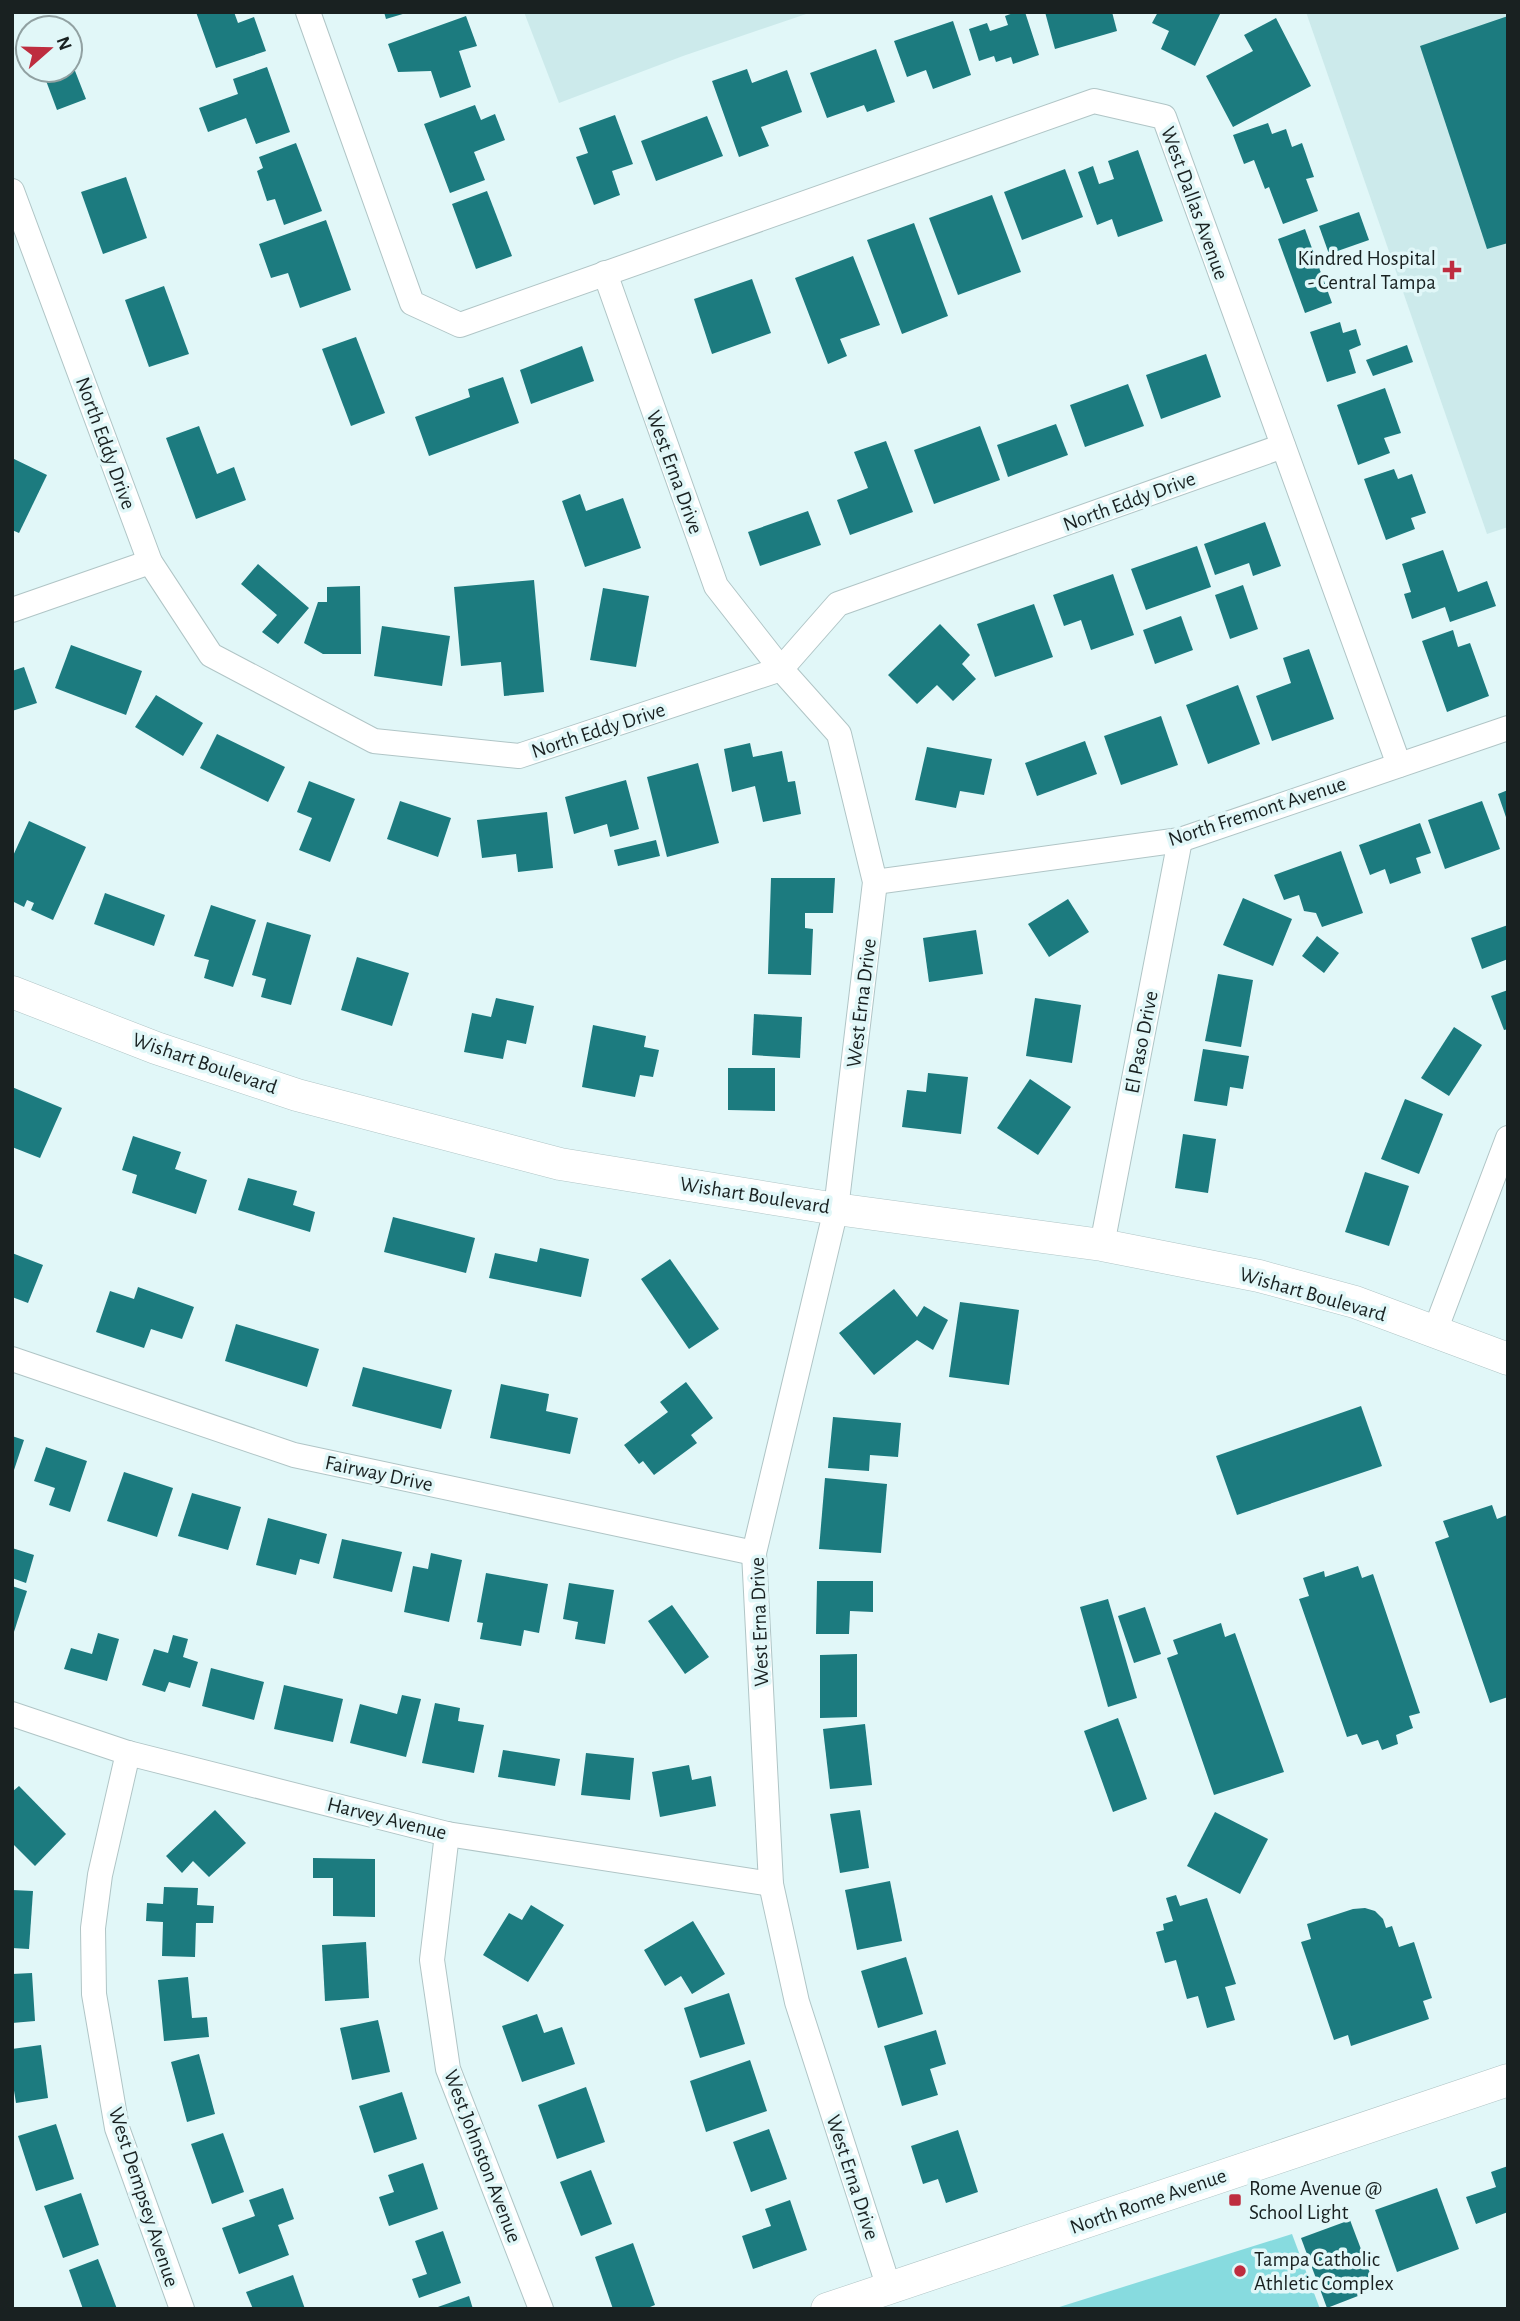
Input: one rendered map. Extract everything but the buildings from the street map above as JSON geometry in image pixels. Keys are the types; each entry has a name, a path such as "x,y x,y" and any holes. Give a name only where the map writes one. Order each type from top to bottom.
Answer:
{"street":[{"path":"308,12 412,303 460,325 605,273"},
{"name":"West Dallas Avenue","path":"605,273 1094,101 1164,117 1399,765"},
{"name":"North Eddy Drive","path":"12,191 23,255 150,562 211,655 374,741 519,756 781,669 838,604 1283,446"},
{"name":"West Erna Drive","path":"605,273 716,586 781,669 839,734 875,882 836,1209 754,1553 771,1884 797,2002 889,2288"},
{"path":"12,610 150,562"},
{"name":"North Fremont Avenue","path":"875,882 1180,840 1508,728"},
{"name":"El Paso Drive","path":"1102,1245 1180,840"},
{"name":"Wishart Boulevard","path":"12,992 156,1048 297,1095 560,1164 836,1209 1102,1245 1259,1276 1355,1302 1508,1359"},
{"path":"1435,1331 1508,1138"},
{"name":"Fairway Drive","path":"12,1359 294,1455 754,1553"},
{"name":"Harvey Avenue","path":"12,1714 128,1753 447,1834 771,1884"},
{"name":"West Dempsey Avenue","path":"128,1753 100,1875 93,1928 94,1994 117,2128 182,2309"},
{"name":"West Johnston Avenue","path":"447,1834 432,1960 448,2069 541,2309"},
{"name":"North Rome Avenue","path":"828,2309 1508,2080"}],"shaded area":[{"path":"524,12 812,12 683,56 559,103"},
{"name":"Kindred Hospital - Central Tampa","path":"1306,12 1508,12 1508,527 1487,534"},
{"name":"Tampa Catholic Athletic Complex","path":"1292,2234 1320,2309 1053,2309"}],"place":[{"name":"Kindred Hospital - Central Tampa","path":"1452,270"},
{"name":"Rome Avenue @ School Light","path":"1235,2200"},
{"name":"Tampa Catholic Athletic Complex","path":"1240,2271"}]}
